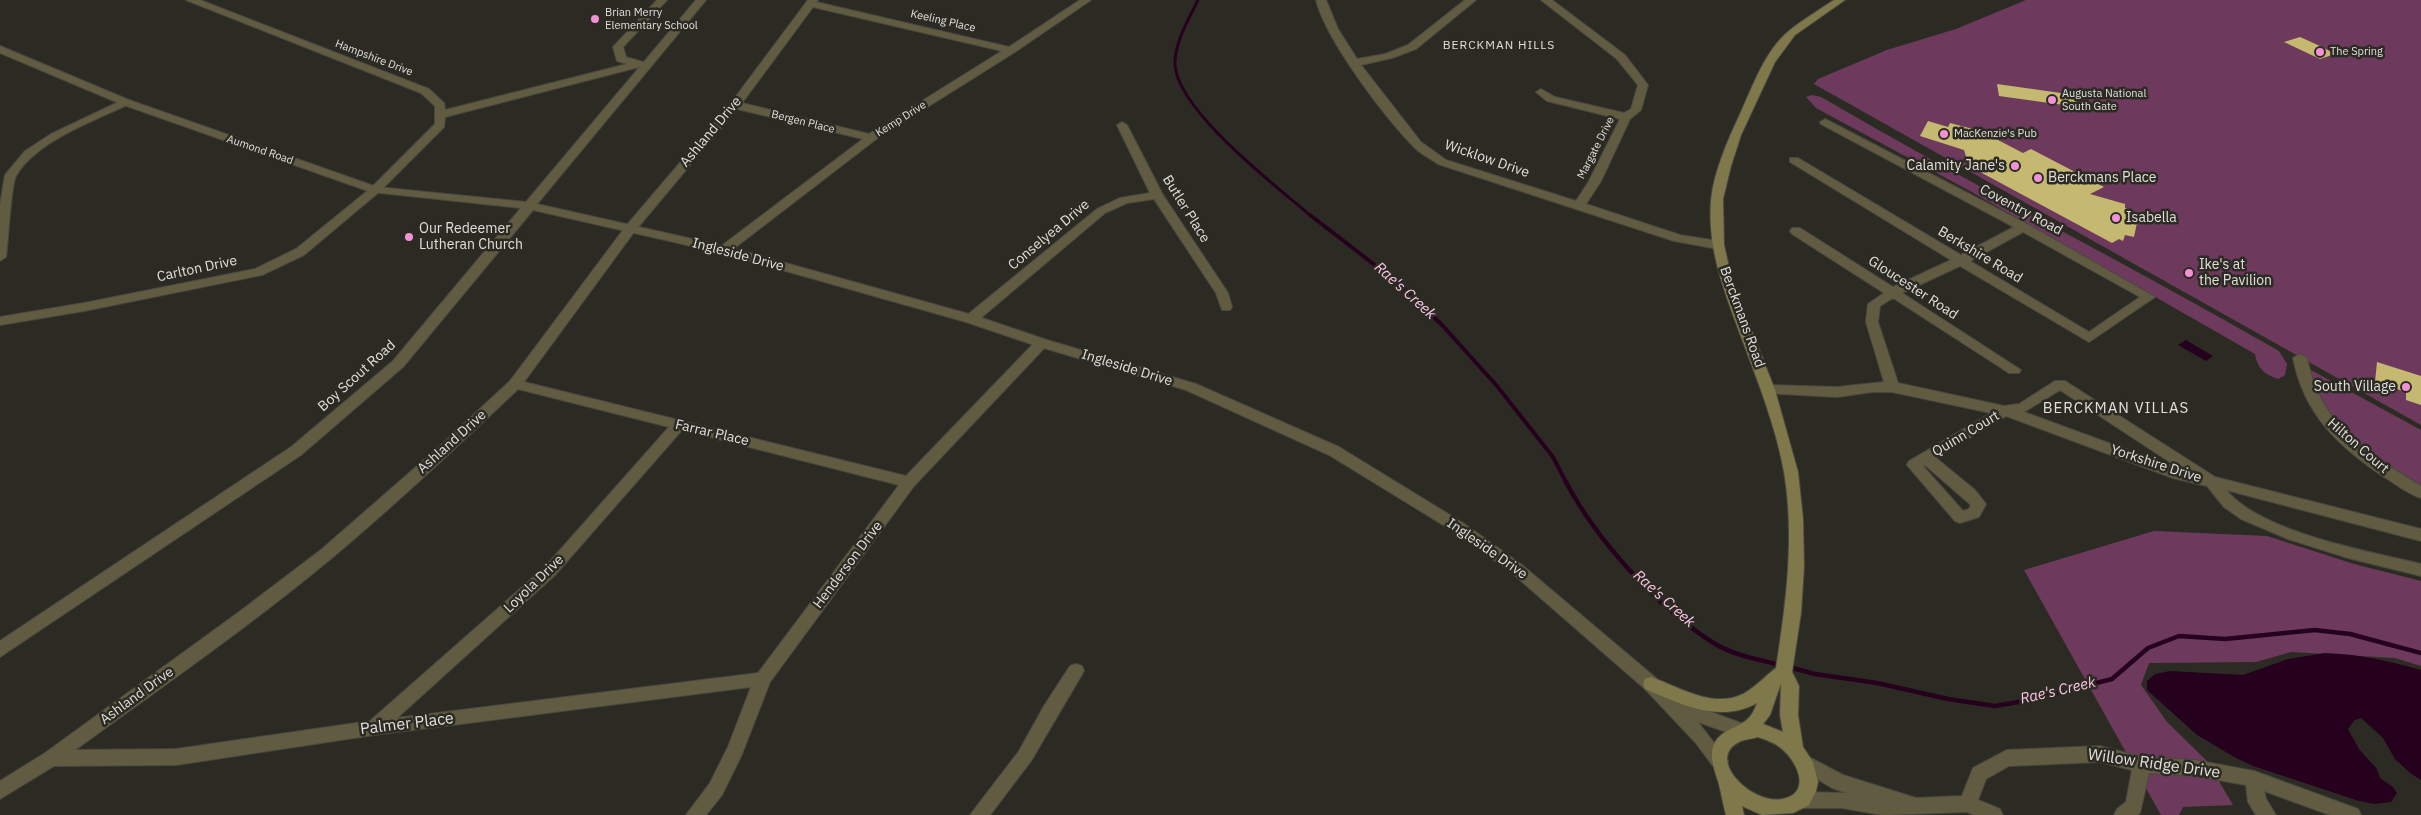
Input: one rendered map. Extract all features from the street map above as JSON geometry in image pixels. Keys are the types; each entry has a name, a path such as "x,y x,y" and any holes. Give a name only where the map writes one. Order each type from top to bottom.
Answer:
{"main road":[{"name":"Berckmans Road","path":"1745,731 1761,715 1778,675 1793,613 1796,519 1791,472 1768,390 1726,280 1718,245 1717,199 1724,166 1770,61 1792,34 1840,0"},
{"name":"Berckmans Road","path":"1778,675 1791,686 1789,715 1800,756"},
{"path":"1651,684 1690,700 1720,706 1746,701 1778,675"},
{"path":"1725,779 1734,790 1747,799 1761,806 1776,808 1788,807 1808,792 1810,780 1800,756 1773,735 1758,730 1731,735 1722,744 1719,761 1736,815"}],"street":[{"path":"643,65 622,60 618,48 662,0"},
{"name":"Boy Scout Road","path":"0,650 296,451 398,364 531,206 643,65 701,0"},
{"name":"Kemp Drive","path":"724,250 871,138 1011,50 1086,0"},
{"name":"Wicklow Drive","path":"1321,0 1327,21 1354,63 1418,145 1442,162 1519,185 1678,238 1718,245"},
{"path":"1354,63 1388,56 1412,47 1471,0"},
{"name":"Margate Drive","path":"1546,0 1594,38 1619,53 1634,69 1643,84 1636,110 1626,117 1594,181 1579,206"},
{"name":"Hampshire Drive","path":"199,1 425,91 440,105 439,115"},
{"name":"Keeling Place","path":"812,2 1011,50"},
{"name":"Ashland Drive","path":"0,791 51,758 245,617 327,553 445,450 515,384 630,228 735,105 812,2"},
{"name":"Aumond Road","path":"3,52 125,102 375,190 531,206"},
{"path":"375,190 440,125 439,115 643,65"},
{"path":"1541,92 1551,99 1626,117"},
{"path":"0,257 9,177 29,153 54,136 125,102"},
{"name":"Bergen Place","path":"735,105 871,138"},
{"name":"Coventry Road","path":"1825,122 2023,227 2149,298"},
{"name":"Butler Place","path":"1122,126 1157,195 1222,293 1226,307"},
{"name":"Berkshire Road","path":"1794,160 2089,338 2149,298"},
{"name":"Carlton Drive","path":"0,321 84,307 258,272 300,252 375,190"},
{"name":"Conselyea Drive","path":"971,319 1101,210 1124,200 1157,195"},
{"name":"Ingleside Drive","path":"531,206 724,250 971,319 1042,343 1116,363 1191,387 1334,451 1458,527 1518,569 1651,684 1701,737 1719,761"},
{"path":"1892,387 1872,322 1874,304 1892,293 1960,261 2023,227"},
{"name":"Gloucester Road","path":"1796,231 2014,370"},
{"name":"Henderson Drive","path":"695,815 716,789 736,749 763,679 909,482 1042,343"},
{"name":"Hilton Court","path":"2300,358 2301,369 2309,391 2320,412 2337,431 2382,468 2421,493"},
{"name":"Farrar Place","path":"515,384 909,482"},
{"name":"Quinn Court","path":"1926,458 2004,411 2023,408 2060,384 2212,482"},
{"name":"Yorkshire Drive","path":"1768,390 1837,392 1872,387 1892,387 1918,391 2042,422 2145,463 2421,535"},
{"name":"Loyola Drive","path":"374,728 550,571 679,425"},
{"path":"2212,482 2229,503 2256,519 2282,530 2332,546 2421,570"},
{"path":"979,815 1025,756 1050,711 1076,671"},
{"name":"Palmer Place","path":"51,758 176,757 374,728 763,679"},
{"name":"Ingleside Drive","path":"1651,684 1694,713 1745,731"},
{"name":"Willow Ridge Drive","path":"1968,804 1979,774 2007,758 2100,754 2142,765 2195,768 2254,779 2352,815"},
{"path":"1800,756 1838,782 1915,806"},
{"path":"2124,815 2134,807 2142,765"},
{"path":"2254,779 2257,802 2267,815"},
{"path":"1788,807 1842,800 1889,808 1968,804 1994,815"}],"shaded area":[{"path":"2026,0 2421,0 2421,425 1814,84 1818,79 1887,50 1956,29"},
{"path":"1812,95 1821,97 1935,162 2279,351 2287,364 2285,375 2278,379 2269,375 2258,364 2255,354 1970,191 1816,108 1806,97"},
{"path":"2186,340 2213,356 2206,361 2178,345"},
{"path":"2309,369 2421,430 2421,487 2370,453 2331,416 2319,396"},
{"path":"2154,531 2267,536 2354,564 2421,581 2421,666 2395,658 2291,652 2256,662 2149,663 2141,685 2167,722 2207,761 2233,805 2183,807 2179,815 2161,815 2024,570"},
{"path":"2325,653 2374,658 2421,670 2421,780 2395,759 2383,738 2361,718 2355,720 2348,729 2359,749 2377,769 2380,778 2393,787 2397,793 2391,802 2374,804 2359,801 2253,766 2197,735 2147,690 2147,681 2155,674 2170,671 2243,675 2288,659"}],"building":[{"name":"The Spring","path":"2300,37 2335,54 2320,59 2284,42"},
{"name":"Augusta National South Gate","path":"1997,84 2075,95 2078,107 1999,96"},
{"name":"Berckmans Place","path":"1928,121 1948,127 1950,123 1988,133 1986,137 1998,140 2023,153 2031,149 2104,187 2090,194 2125,204 2125,208 2131,210 2130,216 2138,218 2134,237 2125,235 2123,241 2119,239 2112,243 1969,166 1964,150 1920,136"},
{"name":"South Village","path":"2377,362 2421,376 2421,405 2406,400 2406,392 2375,382"}],"waterway":[{"name":"Rae's Creek","path":"1198,0 1183,31 1175,57 1175,65 1180,83 1193,104 1210,125 1253,167 1311,216"},
{"name":"Rae's Creek","path":"1310,215 1402,286 1443,326 1497,386 1553,457 1567,484"},
{"name":"Rae's Creek","path":"1566,482 1579,504 1611,548 1670,610 1712,642 1745,656 1780,665"},
{"name":"Rae's Creek","path":"1789,667 1815,674 1877,683 1948,699 1995,706 2030,700 2112,679 2148,648 2179,636 2225,639 2315,630 2350,634 2421,653"}],"place":[{"name":"Brian Merry Elementary School","path":"595,19"},
{"name":"The Spring","path":"2320,52"},
{"name":"Augusta National South Gate","path":"2052,100"},
{"name":"MacKenzie's Pub","path":"1944,134"},
{"name":"Calamity Jane's","path":"2015,166"},
{"name":"Berckmans Place","path":"2038,178"},
{"name":"Isabella","path":"2116,218"},
{"name":"Our Redeemer Lutheran Church","path":"409,237"},
{"name":"Ike's at the Pavilion","path":"2189,273"},
{"name":"South Village","path":"2406,387"}],"district":[{"name":"BERCKMAN HILLS","path":"1499,46"},
{"name":"BERCKMAN VILLAS","path":"2116,409"}]}
